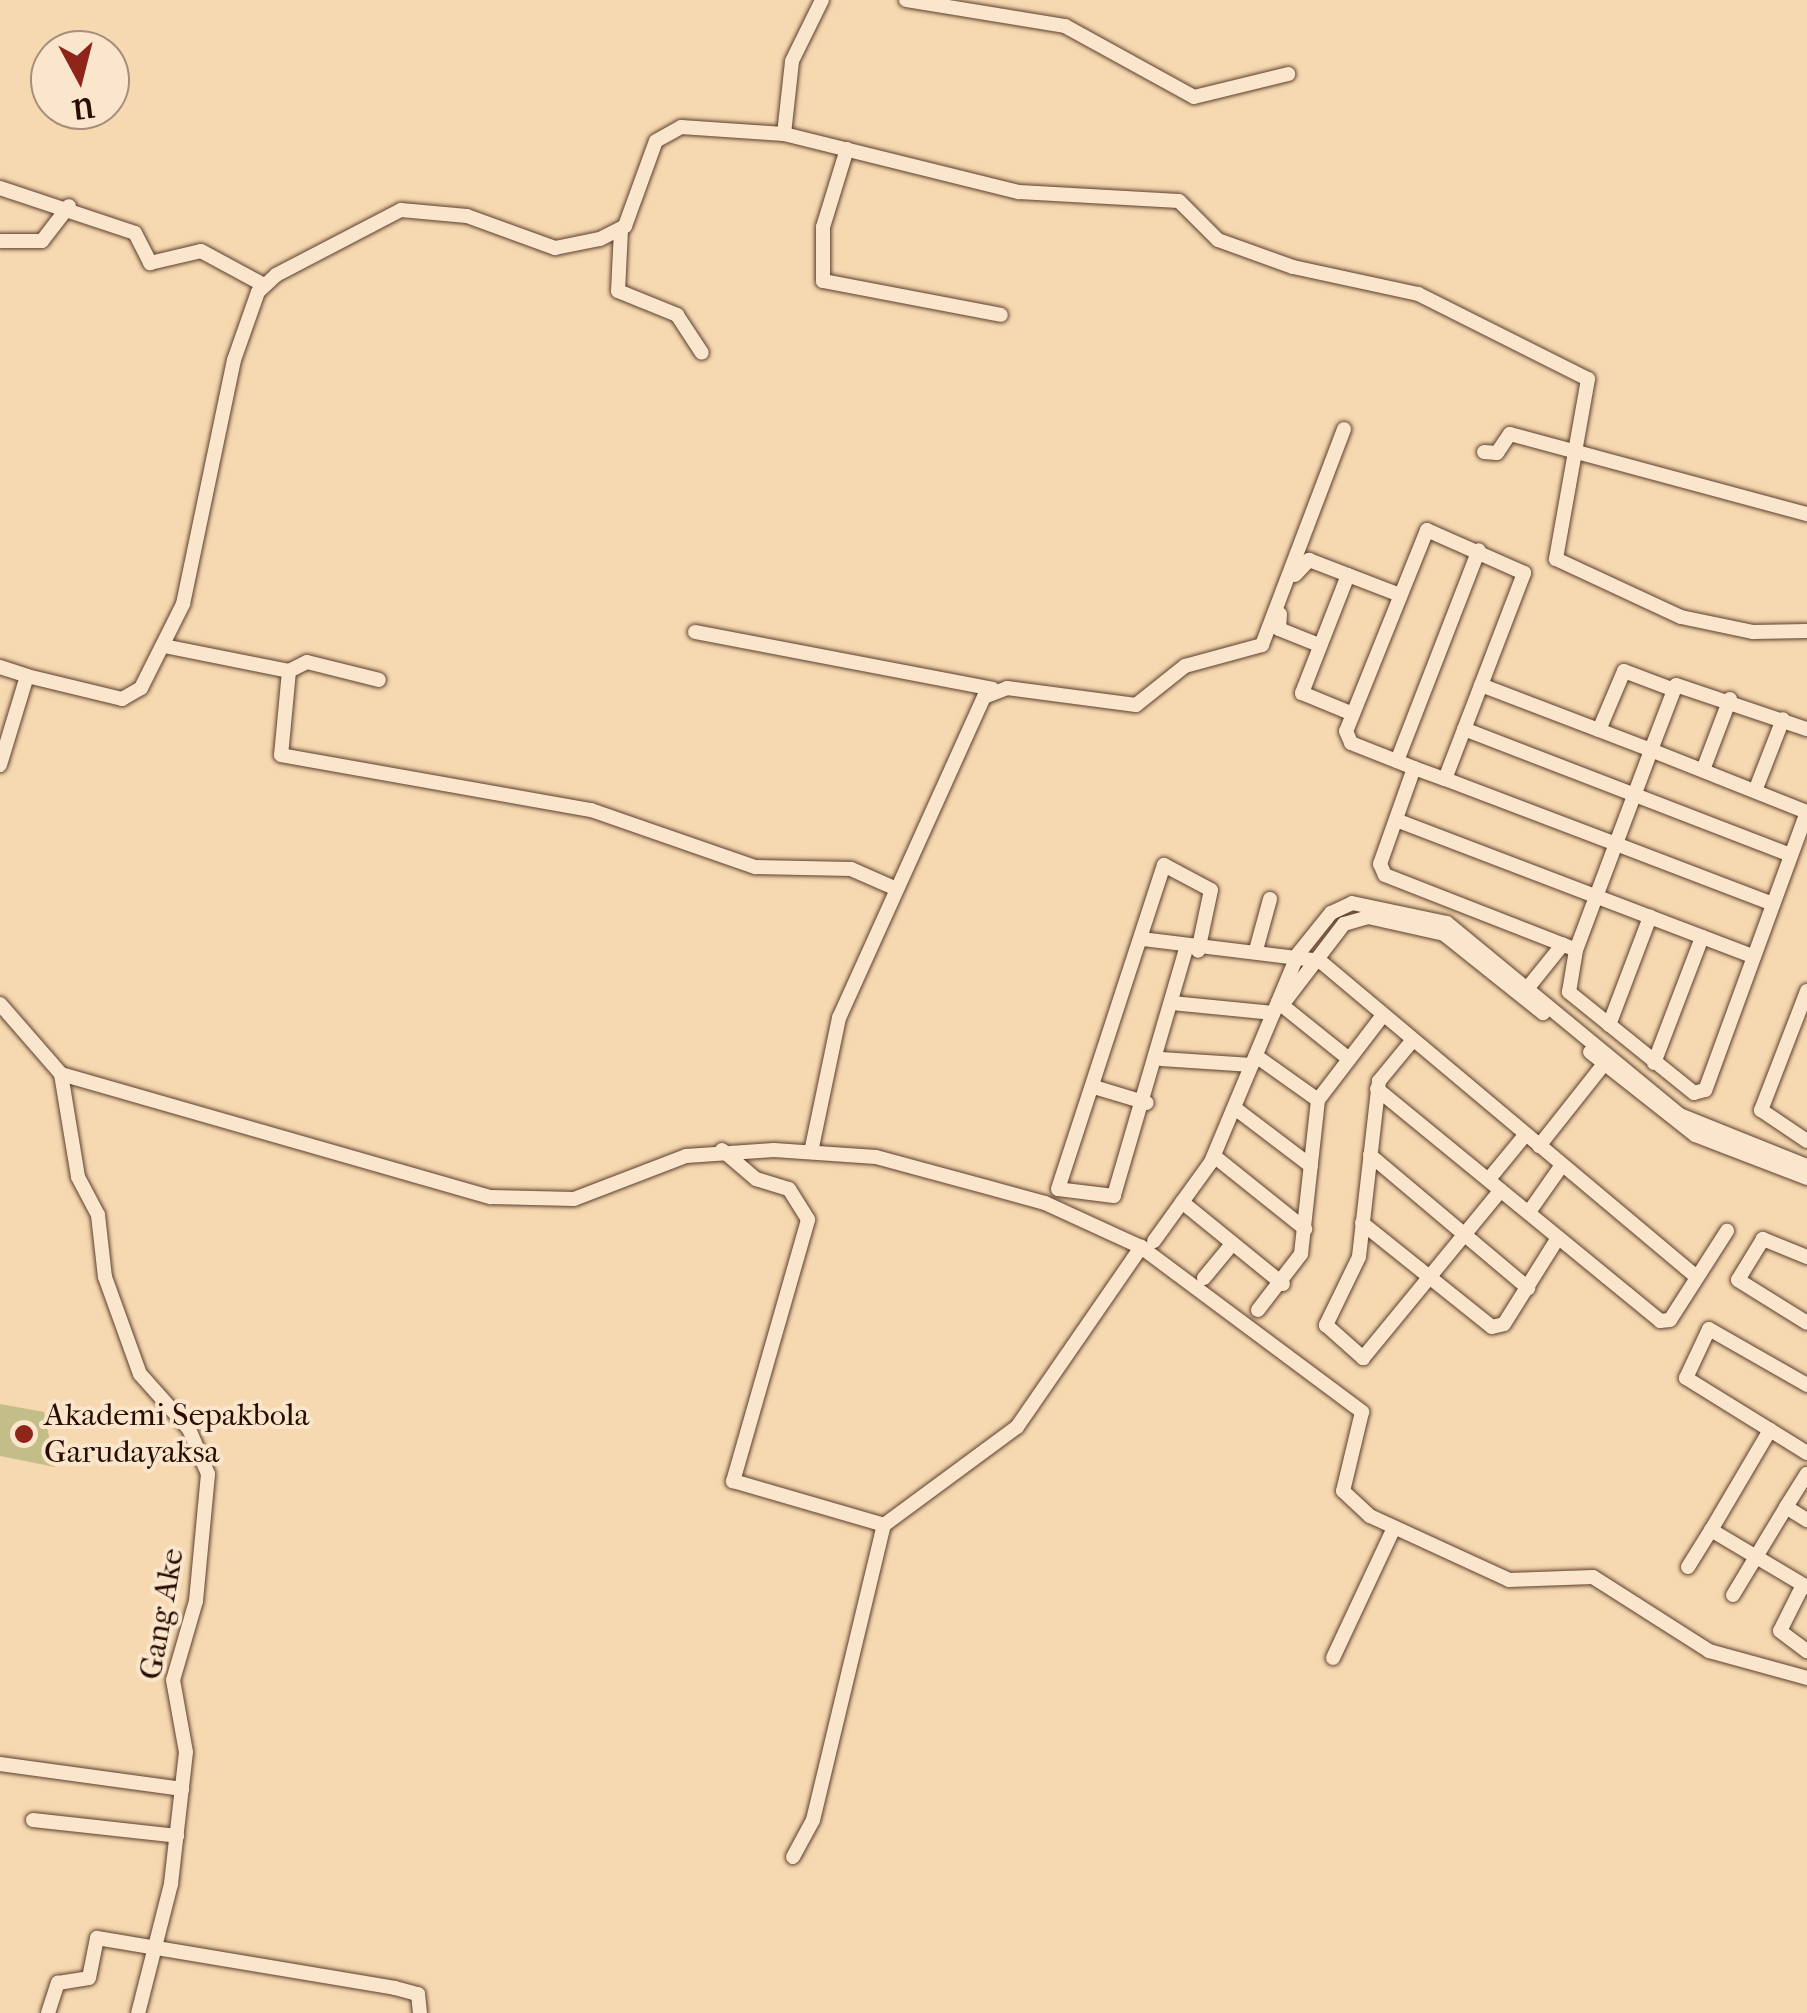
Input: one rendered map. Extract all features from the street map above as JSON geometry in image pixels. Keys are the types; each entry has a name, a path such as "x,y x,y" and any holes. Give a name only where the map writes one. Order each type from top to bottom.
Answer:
{"street":[{"path":"784,134 792,61 822,0"},
{"path":"906,0 1064,26 1194,97 1288,74"},
{"path":"702,353 677,315 618,291 622,230 666,130 784,134 1020,192 1179,201 1218,240 1293,268 1418,294 1583,373 1590,396 1556,560 1681,616 1807,631"},
{"path":"844,148 823,227 823,282 1001,315"},
{"path":"0,188 69,206 135,232 150,263 201,250 264,285"},
{"path":"0,241 42,241 69,206"},
{"path":"0,667 122,699 141,688 164,646 190,579 234,360 264,285 401,210 467,216 555,248 622,230"},
{"path":"695,632 994,689 1136,704 1186,666 1255,647 1344,429"},
{"path":"1484,452 1496,453 1510,434 1807,514"},
{"path":"1445,779 1524,573 1480,550 1422,531 1352,714 1352,742 1414,768 1773,904"},
{"path":"1397,761 1480,550"},
{"path":"1319,645 1277,626 1300,562 1397,594"},
{"path":"1348,575 1302,693 1352,714"},
{"path":"164,646 289,670 307,662 378,680"},
{"path":"289,670 281,756 458,781 634,822 755,867 851,869 894,888"},
{"path":"1599,730 1624,671 1674,690"},
{"path":"0,765 27,676"},
{"path":"1525,992 1569,947 1596,896 1674,690 1687,682 1807,729"},
{"path":"1481,685 1807,812 1705,1090 1684,1088 1569,992 1569,947"},
{"path":"811,1152 840,1018 894,888 994,689"},
{"path":"1702,770 1730,699"},
{"path":"1756,791 1783,720"},
{"path":"1464,729 1791,855"},
{"path":"1414,768 1396,820 1385,875 1569,947"},
{"path":"1396,820 1754,957"},
{"path":"1170,864 1211,890 1192,950 1172,1004 1161,1059 1114,1196 1066,1193 1055,1181 1094,1087 1142,939 1158,874 1170,864"},
{"path":"1256,950 1270,899"},
{"path":"793,1857 813,1820 884,1526 1017,1427 1147,1244 1182,1202 1214,1156 1236,1109 1298,954 1336,908 1397,908 1447,924 1604,1064 1694,1135 1807,1178"},
{"path":"1277,1007 1320,961 1344,924 1391,918 1444,934 1525,992 1680,1115 1807,1166"},
{"path":"1609,1025 1650,918"},
{"path":"1654,1063 1702,937"},
{"path":"1142,939 1192,950 1256,950 1298,954 1320,961 1696,1276"},
{"path":"1807,991 1800,1033 1760,1110 1807,1140"},
{"path":"0,1004 61,1074 518,1201 574,1199 722,1150 811,1152 997,1186 1147,1244 1362,1412 1343,1491 1394,1528 1509,1580 1593,1577 1709,1651 1807,1678"},
{"path":"1172,1004 1277,1007 1348,1059"},
{"path":"1258,1310 1284,1284 1305,1229 1318,1100 1383,1015"},
{"path":"1412,1041 1378,1089 1352,1280 1324,1319 1347,1347 1362,1358 1501,1190"},
{"path":"1161,1059 1254,1060 1318,1100"},
{"path":"1540,1146 1604,1064"},
{"name":"Gang Ake","path":"61,1074 78,1177 98,1215 105,1277 134,1358 189,1429 208,1474 196,1601 173,1680 186,1752 177,1836 158,1945 138,2013"},
{"path":"1094,1087 1147,1102"},
{"path":"1378,1089 1660,1321 1670,1320 1727,1231"},
{"path":"1236,1109 1310,1166"},
{"path":"1489,1179 1526,1134"},
{"path":"722,1150 756,1179 789,1189 808,1220 733,1481 884,1526"},
{"path":"1370,1155 1528,1288"},
{"path":"1214,1156 1305,1229"},
{"path":"1529,1212 1562,1165"},
{"path":"1182,1202 1284,1284"},
{"path":"1362,1223 1492,1327 1528,1288 1558,1238"},
{"path":"1807,1258 1763,1239 1738,1280 1807,1323"},
{"path":"1204,1278 1232,1243"},
{"path":"1807,1385 1709,1329 1686,1378 1807,1453"},
{"path":"1688,1567 1770,1430"},
{"path":"1733,1595 1807,1474"},
{"path":"1786,1507 1807,1520"},
{"path":"1333,1658 1394,1528"},
{"path":"1712,1530 1805,1586 1780,1631 1807,1652"},
{"path":"0,1764 182,1788"},
{"path":"33,1820 177,1836"},
{"path":"48,2013 58,1983 90,1978 95,1939 158,1945 395,1988 418,1994 420,2013"}],"shaded area":[{"name":"Akademi Sepakbola Garudayaksa","path":"0,1404 44,1412 55,1467 0,1456"}],"place":[{"name":"Akademi Sepakbola Garudayaksa","path":"24,1434"}]}
